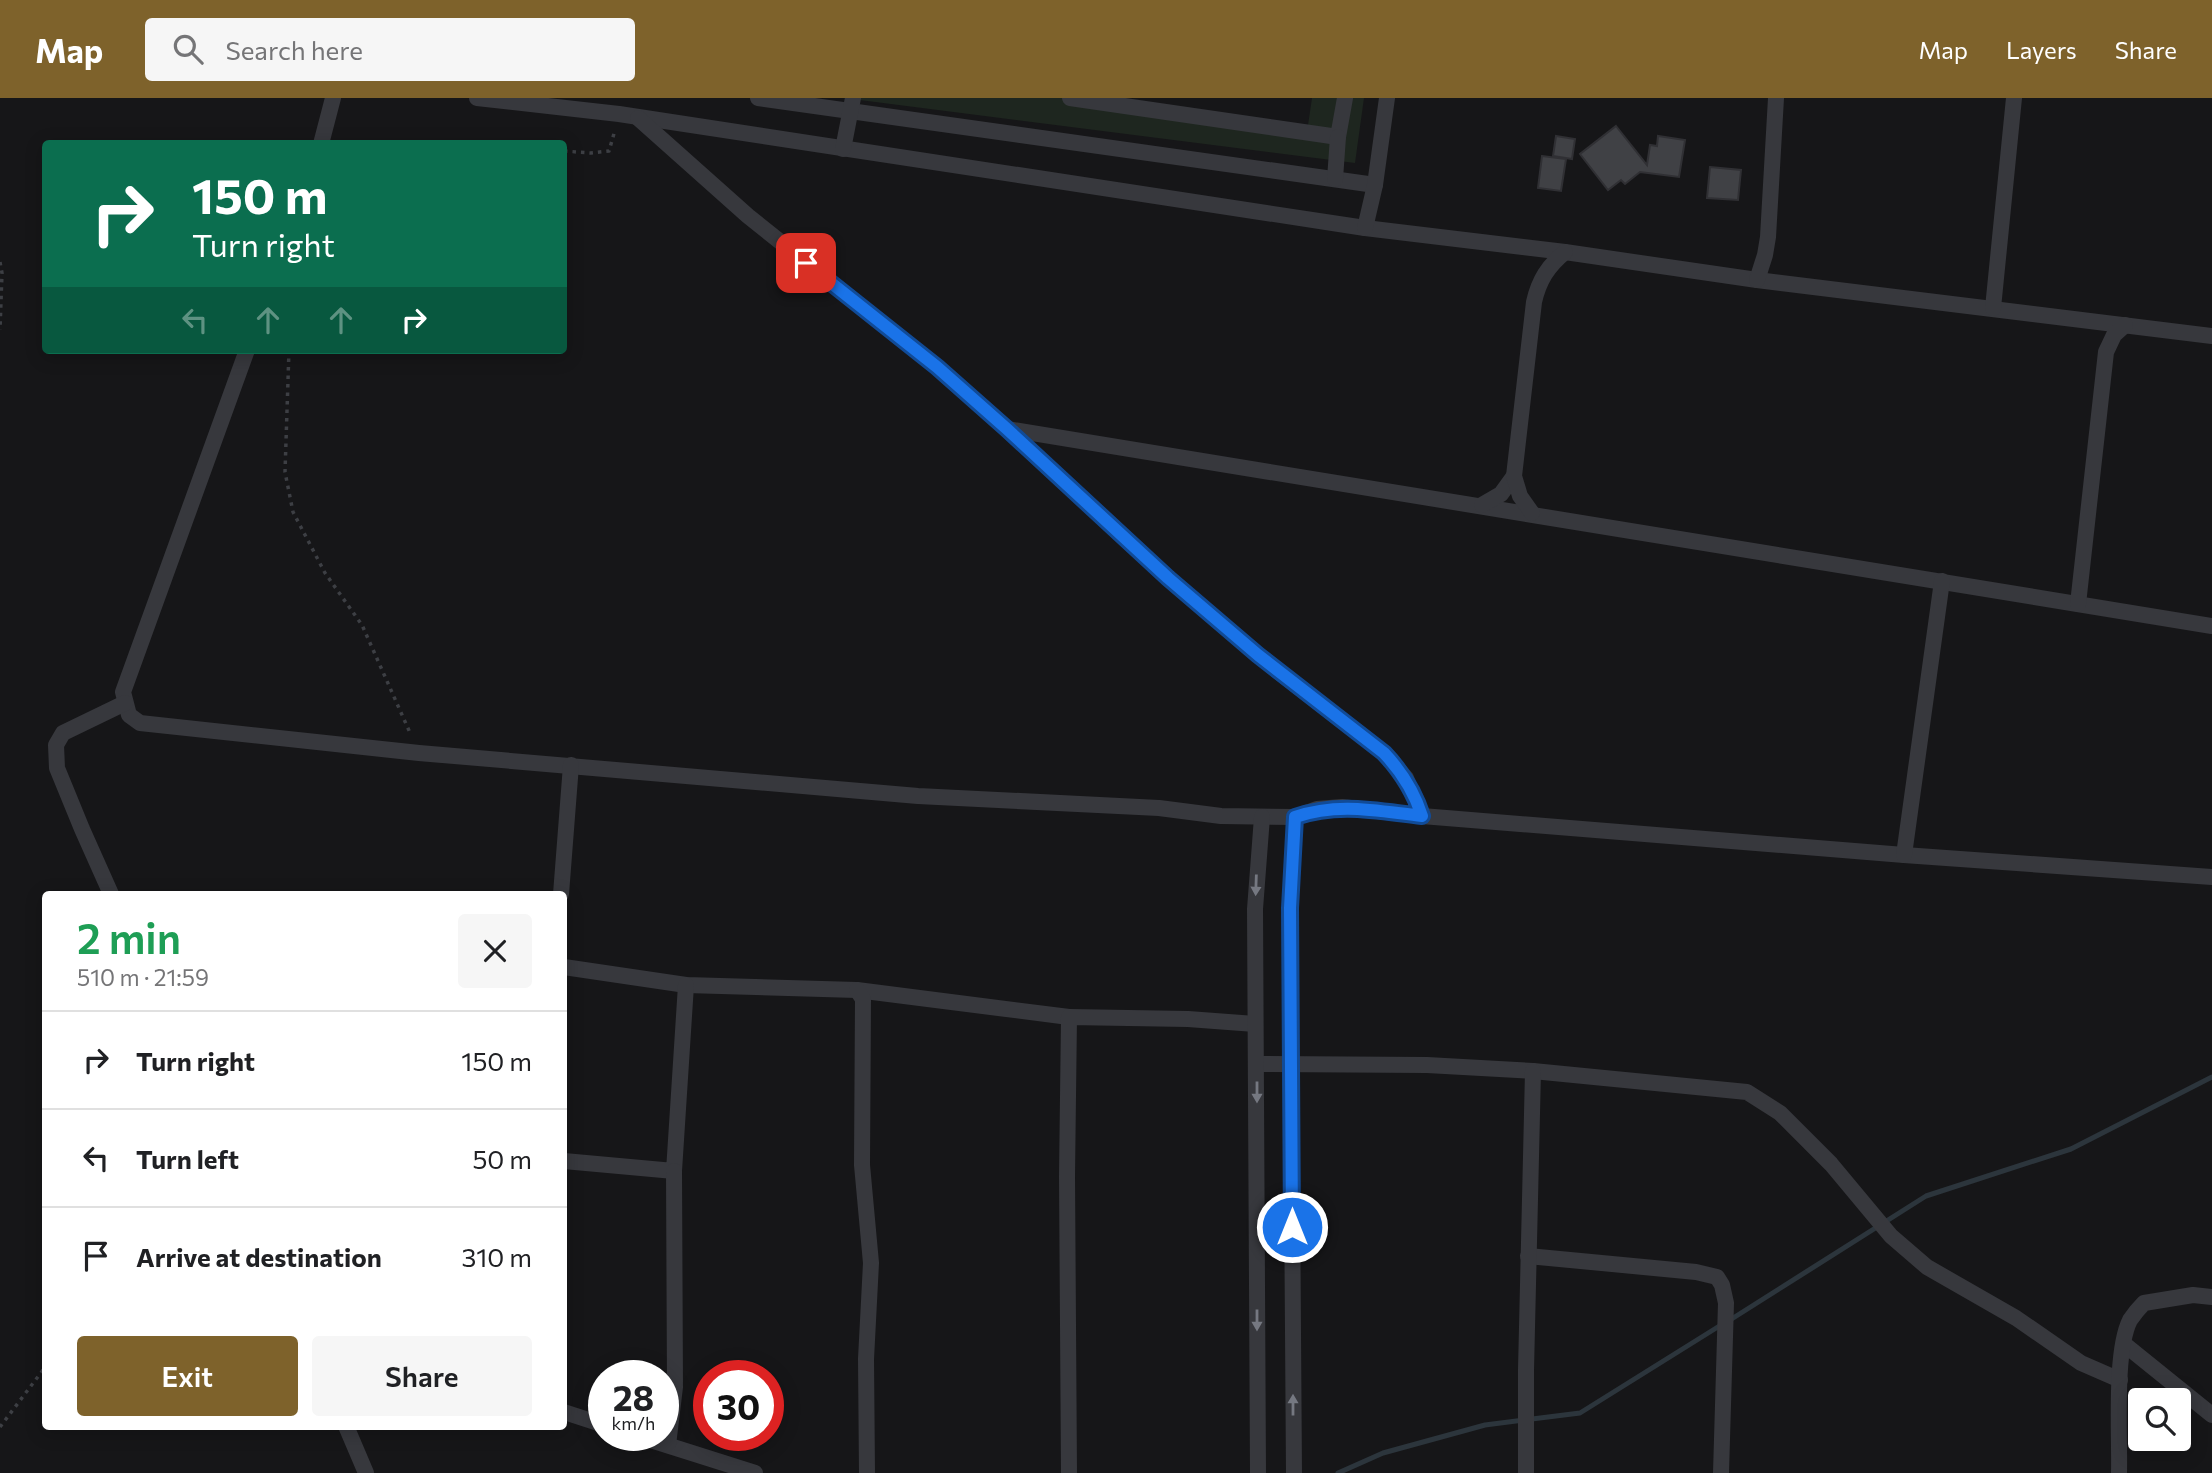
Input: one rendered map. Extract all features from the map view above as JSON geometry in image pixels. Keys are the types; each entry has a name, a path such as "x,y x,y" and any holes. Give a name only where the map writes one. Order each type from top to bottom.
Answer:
{"street":[{"path":"322,140 333,98"},
{"path":"477,98 561,103 843,149 1366,228 2212,336"},
{"path":"758,98 852,105 1375,185"},
{"path":"1070,98 1338,137"},
{"path":"1335,179 1338,137 1345,98"},
{"path":"1366,228 1387,98"},
{"path":"1757,280 1768,237 1776,98"},
{"path":"1993,308 2014,98"},
{"path":"843,149 852,105"},
{"path":"637,117 748,216 937,367 1276,670 1384,753 1406,778 1422,816"},
{"path":"1532,513 1520,496 1514,476 1537,287 1544,274 1566,252"},
{"path":"2078,604 2106,352 2114,335 2125,325"},
{"path":"246,354 123,692 129,715 140,723 419,753 918,796 1160,808 1221,816 1295,817 1317,809 1342,807 1422,816 1904,855 2212,877"},
{"path":"1007,429 2212,626"},
{"path":"1482,505 1501,494 1514,476"},
{"path":"1904,855 1942,581"},
{"path":"110,891 57,768 56,746 63,733 125,703"},
{"path":"561,891 571,765"},
{"path":"1258,1473 1255,909 1262,817"},
{"path":"1294,1473 1290,908 1295,817"},
{"path":"567,967 686,985 857,990 1069,1017 1188,1019 1255,1024"},
{"path":"675,1360 674,1171 686,985"},
{"path":"857,990 863,999 862,1166 871,1263 866,1359 867,1473"},
{"path":"1069,1017 1069,1473"},
{"path":"1257,1064 1427,1065 1533,1071 1747,1092 1780,1113 1815,1148 1891,1236 1927,1267 2016,1318 2081,1363 2120,1380"},
{"path":"1526,1473 1525,1370 1533,1071"},
{"path":"567,1161 674,1171"},
{"path":"1528,1256 1696,1272 1717,1277 1722,1285 1726,1303 1721,1473"},
{"path":"2119,1473 2120,1380 2123,1344 2130,1321 2144,1303 2193,1295 2212,1297"},
{"path":"2123,1344 2212,1415"},
{"path":"567,1413 588,1420"},
{"path":"348,1430 366,1473"},
{"path":"679,1449 755,1473"}],"path":[{"path":"567,151 609,151 619,114"},
{"path":"0,262 0,330"},
{"path":"289,354 285,472 293,512 325,573 362,625 419,753"},
{"path":"0,1427 42,1371"}],"shaded area":[{"path":"844,98 1070,98 1307,132 1312,98 1364,98 1355,163"}],"building":[{"path":"1616,126 1647,165 1650,145 1657,146 1658,136 1685,140 1679,177 1640,172 1625,184 1621,180 1608,190 1580,154"},
{"path":"1556,136 1575,139 1572,159 1553,156"},
{"path":"1542,156 1566,159 1561,191 1538,188"},
{"path":"1710,167 1741,170 1738,200 1707,198"}],"waterway":[{"path":"1730,1320 1926,1196 2071,1149 2212,1077"},
{"path":"1338,1473 1383,1453 1485,1425 1580,1413 1721,1325"}],"route":[{"path":"806,263 937,367 1168,578 1329,713 1384,753 1406,778 1422,816 1342,807 1317,809 1295,817 1290,908 1292,1227"}]}
